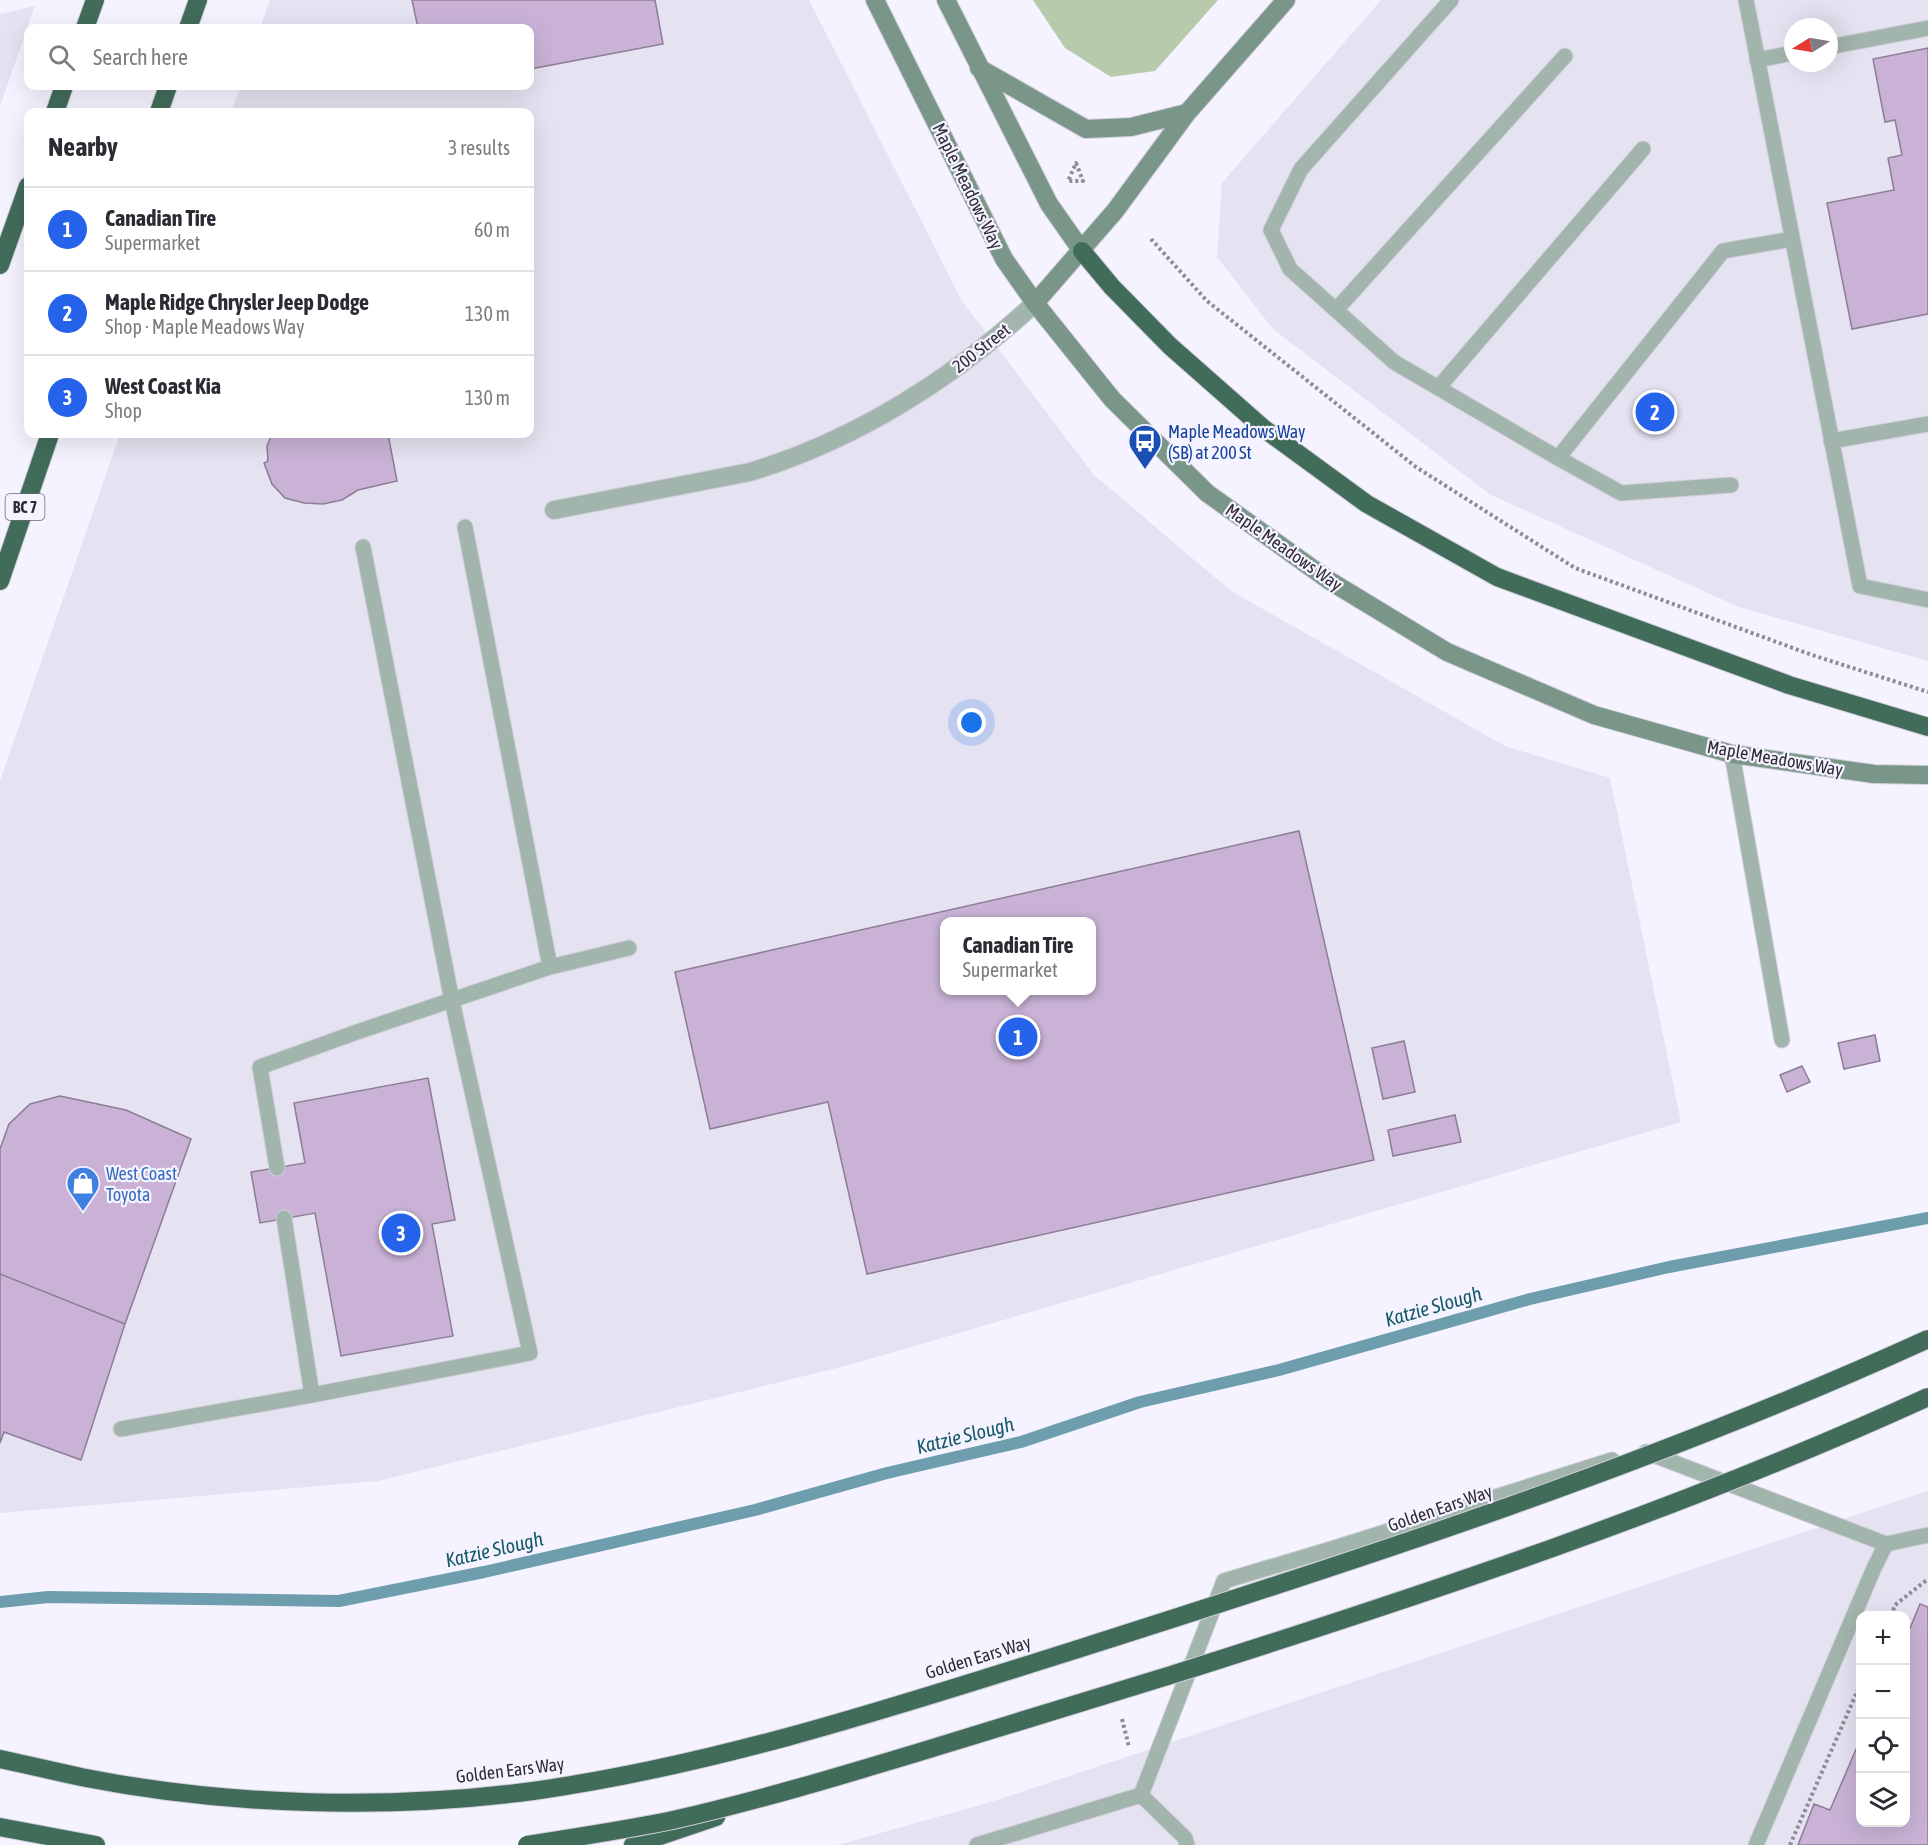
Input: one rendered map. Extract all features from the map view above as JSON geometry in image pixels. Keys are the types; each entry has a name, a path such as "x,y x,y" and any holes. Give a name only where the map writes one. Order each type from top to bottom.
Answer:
{"highway":[{"path":"86,24 95,0"},
{"path":"189,24 198,0"},
{"path":"56,108 63,90"},
{"path":"160,108 167,90"},
{"path":"0,265 24,197"},
{"path":"1082,251 1112,287 1170,346 1263,428 1367,504 1497,577 1789,685 1928,727"},
{"name":"BC 7","path":"0,581 49,438"},
{"name":"Golden Ears Way","path":"0,1758 87,1778 131,1785 281,1801 438,1799 532,1791 632,1773 825,1726 1033,1663 1360,1557 1507,1507 1646,1456 1928,1339"},
{"path":"633,1845 820,1782 1119,1692 1442,1587 1586,1537 1928,1397"},
{"path":"527,1845 676,1819 820,1782"},
{"path":"0,1827 96,1845"}],"main road":[{"name":"Maple Meadows Way","path":"875,0 1004,259 1035,303 1112,399 1207,493 1330,581 1447,652 1594,715 1732,754 1874,774 1928,775"},
{"path":"946,0 1049,204 1082,251"},
{"name":"200 Street","path":"1035,303 1115,211 1187,113 1286,0"},
{"path":"979,68 1086,129 1131,127 1187,113"}],"street":[{"name":"200 Street","path":"554,510 750,472 779,463 843,435 908,400 950,373 1035,303"}],"lane":[{"path":"1451,0 1301,169 1271,230 1290,269 1394,362 1621,493 1731,486"},
{"path":"1746,0 1860,586 1928,600"},
{"path":"1838,45 1928,28"},
{"path":"1757,60 1784,55"},
{"path":"1336,310 1565,56"},
{"path":"1438,388 1643,149"},
{"path":"1558,458 1723,251 1792,239"},
{"path":"1831,441 1928,424"},
{"path":"465,527 550,967"},
{"path":"121,1429 530,1353 452,1001 363,547"},
{"path":"1732,754 1782,1040"},
{"path":"277,1168 260,1067 550,967 629,948"},
{"path":"284,1218 312,1395"},
{"path":"1141,1794 1224,1581 1349,1544 1642,1450 1886,1544 1928,1535"},
{"path":"1756,1845 1886,1544"},
{"path":"977,1845 1141,1794"},
{"path":"1141,1794 1185,1839 1187,1845"}],"path":[{"path":"1076,163 1083,181 1068,181 1072,172 1076,163"},
{"path":"1151,239 1207,301 1416,467 1575,568 1812,655 1928,692"},
{"path":"1893,1611 1895,1605 1928,1579"},
{"path":"1790,1845 1856,1693"},
{"path":"1121,1713 1129,1748"}],"shaded area":[{"path":"270,0 809,0 962,301 1094,475 1231,591 1505,746 1610,778 1681,1122 849,1365 378,1481 0,1513 0,781 119,438 534,438 534,108 233,108 239,90 534,90 534,24 261,24"},
{"path":"1381,0 1928,0 1928,661 1739,607 1491,495 1273,329 1217,257 1222,183"},
{"path":"35,6 29,24 24,24 24,37 0,106 0,14"},
{"path":"1928,1491 1928,1845 838,1845 994,1801"}],"green space":[{"path":"1033,0 1218,0 1155,71 1111,77 1065,48"}],"building":[{"path":"412,0 655,0 663,44 534,68 534,24 417,24"},
{"path":"1928,48 1928,314 1852,329 1827,203 1894,190 1888,158 1902,155 1895,120 1885,122 1873,59"},
{"path":"270,438 389,438 397,481 358,490 342,500 323,504 304,503 285,498 272,484 264,463 268,461 267,446"},
{"path":"1299,831 1374,1160 867,1274 828,1102 710,1129 675,972"},
{"path":"1875,1035 1880,1061 1844,1069 1838,1043"},
{"path":"1404,1041 1415,1092 1383,1099 1372,1048"},
{"path":"1802,1066 1810,1082 1787,1092 1780,1075"},
{"path":"428,1078 455,1220 432,1224 453,1336 341,1356 315,1213 260,1223 251,1172 305,1163 294,1103"},
{"name":"West Coast Toyota","path":"60,1096 126,1110 191,1139 125,1324 0,1274 0,1149 9,1124 30,1104"},
{"path":"1455,1115 1461,1142 1393,1156 1388,1130"},
{"path":"0,1274 125,1324 81,1460 4,1432 0,1443"},
{"path":"1920,1604 1928,1607 1928,1845 1798,1845 1814,1804 1830,1810 1856,1749 1856,1827 1910,1827 1910,1628"}],"waterway":[{"name":"Katzie Slough","path":"0,1602 48,1597 339,1601 484,1572 755,1510 887,1473 1021,1442 1140,1402 1279,1370 1530,1299 1669,1267 1928,1218"}],"place":[{"name":"Maple Ridge Chrysler Jeep Dodge","path":"1655,412"},
{"name":"Maple Meadows Way (SB) at 200 St","path":"1145,470"},
{"name":"Canadian Tire","path":"1018,1037"},
{"name":"West Coast Toyota","path":"83,1212"},
{"name":"West Coast Kia","path":"401,1233"}]}
